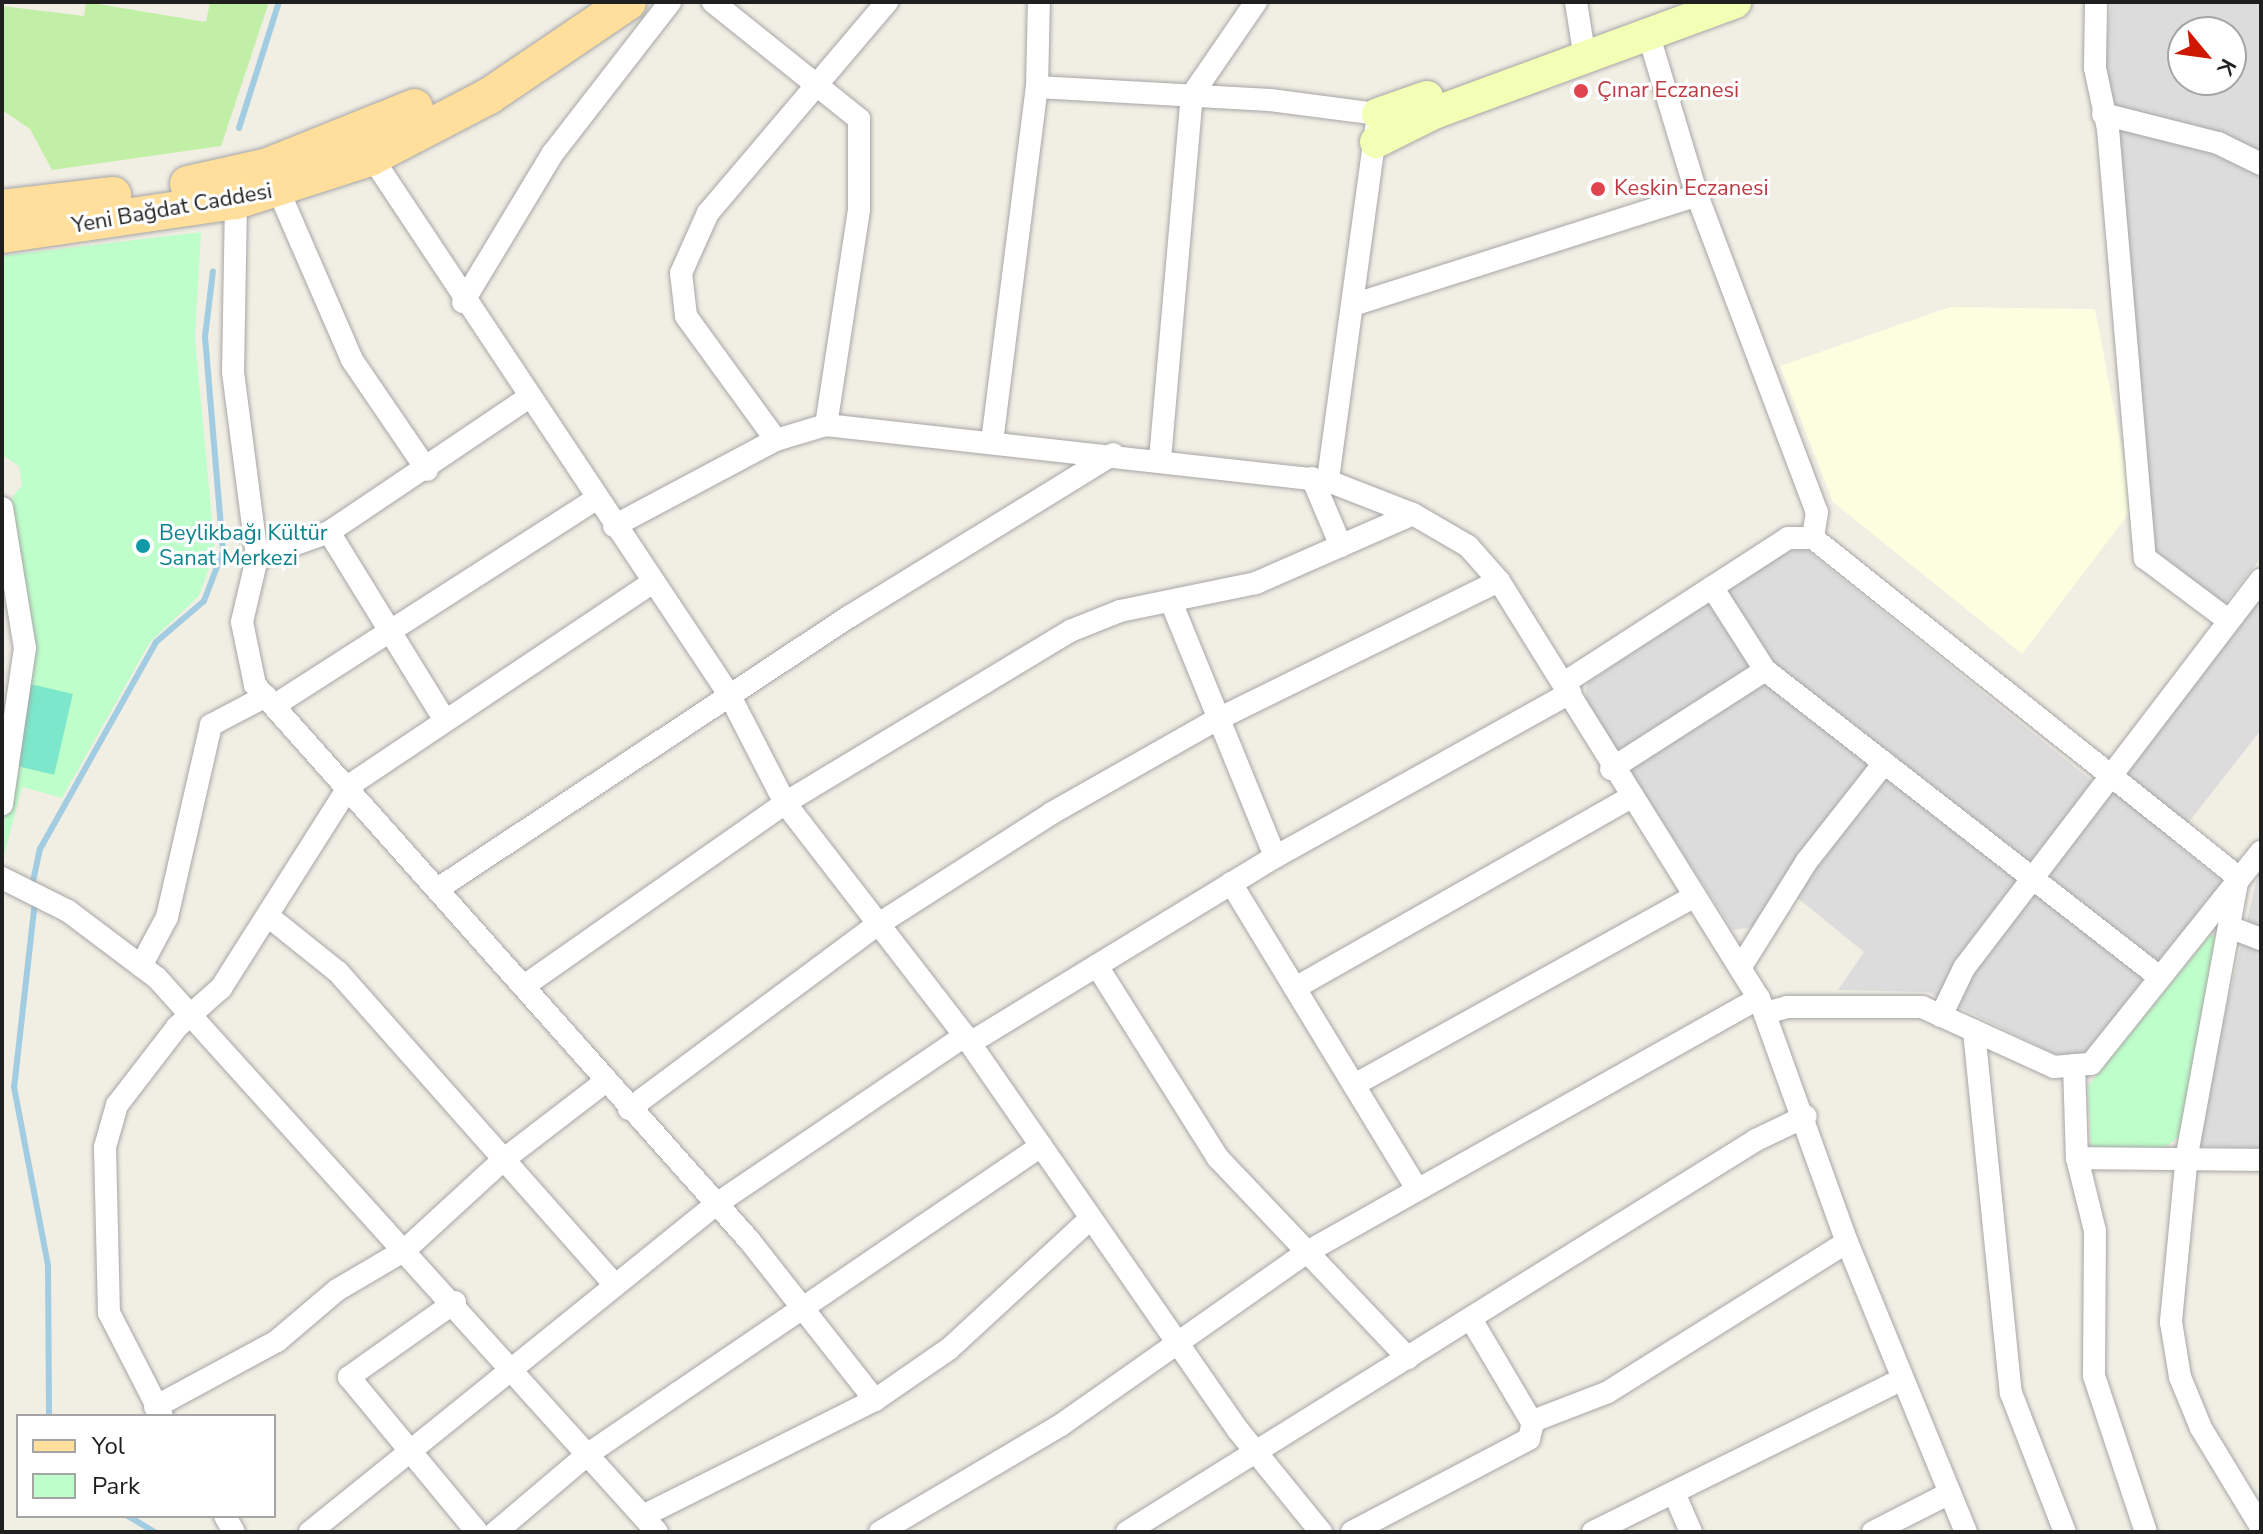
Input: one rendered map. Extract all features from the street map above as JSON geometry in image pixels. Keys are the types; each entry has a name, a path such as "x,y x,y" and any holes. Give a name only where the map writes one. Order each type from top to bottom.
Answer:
{"main road":[{"name":"Yeni Bağdat Caddesi","path":"365,147 591,2"},
{"name":"Yeni Bağdat Caddesi","path":"2,235 236,201 273,179 365,147 489,96 628,2"},
{"path":"1584,51 1686,2"},
{"path":"1377,128 1584,51 1648,33 1735,2"},
{"name":"Yeni Bağdat Caddesi","path":"2,208 273,179"}],"street":[{"path":"463,302 553,153 670,2"},
{"path":"713,2 859,119 862,138 859,210 826,425"},
{"path":"776,440 686,316 681,273 708,213 815,82 887,2"},
{"path":"992,442 1037,87 1039,2"},
{"path":"1160,459 1192,95 1256,2"},
{"path":"1576,2 1584,51"},
{"path":"2096,2 2103,114 2145,558 2228,620"},
{"path":"1648,33 1697,195 1817,512 1813,538"},
{"path":"1037,87 1192,95 1377,128 1353,305 1320,479 1341,546"},
{"path":"2103,114 2218,143 2261,164"},
{"path":"365,147 463,302 730,696 785,803 874,927 968,1040 1176,1341 1255,1450 1321,1532"},
{"path":"273,179 352,360 427,470"},
{"path":"1353,305 1697,195"},
{"path":"236,201 233,372 257,558 242,622 251,671 270,701 350,785 715,1205 802,1307 875,1400"},
{"path":"257,558 329,532 427,470 528,398"},
{"path":"614,526 776,440 826,425 1160,459 1320,479 1413,514 1468,546 1499,581 1567,688 1611,769 1692,898 1742,965 1762,1006 1806,1116 1847,1242 1966,1532"},
{"path":"439,888 730,696 1113,454"},
{"path":"141,966 167,917 211,725 270,701 391,632 596,499"},
{"path":"2,508 25,648 2,804"},
{"path":"524,986 785,803 1070,631 1120,611 1172,604 1256,583 1413,514"},
{"path":"329,532 443,717"},
{"path":"310,1532 512,1365 715,1205 968,1040 1567,688 1788,538 1813,538 2238,877"},
{"path":"1941,1016 1964,968 2261,579"},
{"path":"629,1109 874,927 1216,720 1499,581"},
{"path":"606,1081 503,1160 405,1250 337,1290 277,1341 158,1412 109,1313 105,1147 117,1105 190,1014 221,988 350,785 443,717 652,583"},
{"path":"1712,587 1765,670 2159,977"},
{"path":"1172,604 1216,720 1275,857"},
{"path":"1611,769 1765,670"},
{"path":"1742,965 1807,861 1884,763"},
{"path":"1295,988 1629,798"},
{"path":"880,1532 1061,1425 1176,1341 1307,1252 1417,1189 1762,1006 1922,1007 2054,1067 2091,1064 2261,852"},
{"path":"2238,877 2232,928 2187,1155 2171,1322 2180,1377 2226,1475 2256,1518"},
{"path":"2,878 47,901 141,966 190,1014 512,1365 650,1524 875,1400 949,1349 1091,1218"},
{"path":"1231,883 1417,1189"},
{"path":"1354,1085 1692,898"},
{"path":"268,916 338,972 614,1284"},
{"path":"2232,928 2261,939"},
{"path":"1097,966 1218,1158 1408,1358"},
{"path":"1974,1031 2011,1393 2065,1532"},
{"path":"2074,1065 2077,1158 2095,1231 2094,1376 2146,1532"},
{"path":"1127,1532 1255,1450 1806,1116"},
{"path":"496,1532 588,1454 1041,1146"},
{"path":"2077,1158 2187,1155 2261,1160"},
{"path":"1533,1424 1608,1392 1847,1242"},
{"path":"455,1302 349,1377 477,1532"},
{"path":"1352,1532 1529,1439 1533,1424 1471,1319"},
{"path":"1593,1532 1675,1495 1902,1379"},
{"path":"2256,1518 2261,1485"},
{"path":"1873,1532 1950,1493"},
{"path":"1675,1495 1691,1532"}],"shaded area":[{"path":"2111,2 2261,2 2261,558 2224,604 2155,550 2103,67"},
{"path":"1950,307 2095,309 2133,508 2022,654 1833,502 1780,366"},
{"path":"1807,550 2108,794 2261,597 2261,730 2173,842 2223,881 2089,1054 2059,1056 1928,992 1838,990 1864,952 1784,887 1753,927 1733,930 1585,702 1587,683 1787,551"},
{"path":"2261,861 2261,1148 2194,1146"}],"green space":[{"path":"86,2 206,22 210,2 269,2 221,146 52,170 30,129 2,110 2,6 84,16"},
{"path":"201,232 195,338 215,552 199,596 150,642 62,798 22,787 2,863 2,825 30,684 8,503 22,485 19,466 2,455 2,256"},
{"path":"30,684 73,694 54,775 11,765"},
{"path":"2211,934 2223,943 2180,1136 2164,1148 2091,1149 2088,1086"}],"waterway":[{"path":"239,128 279,2"},
{"path":"32,886 40,849 156,642 204,601 223,551 205,337 213,271"},
{"path":"35,901 14,1087 48,1266 49,1414"},
{"path":"131,1518 155,1532"}],"place":[{"name":"Çınar Eczanesi","path":"1581,91"},
{"name":"Keskin Eczanesi","path":"1598,189"},
{"name":"Beylikbağı Kültür Sanat Merkezi","path":"143,546"}]}
